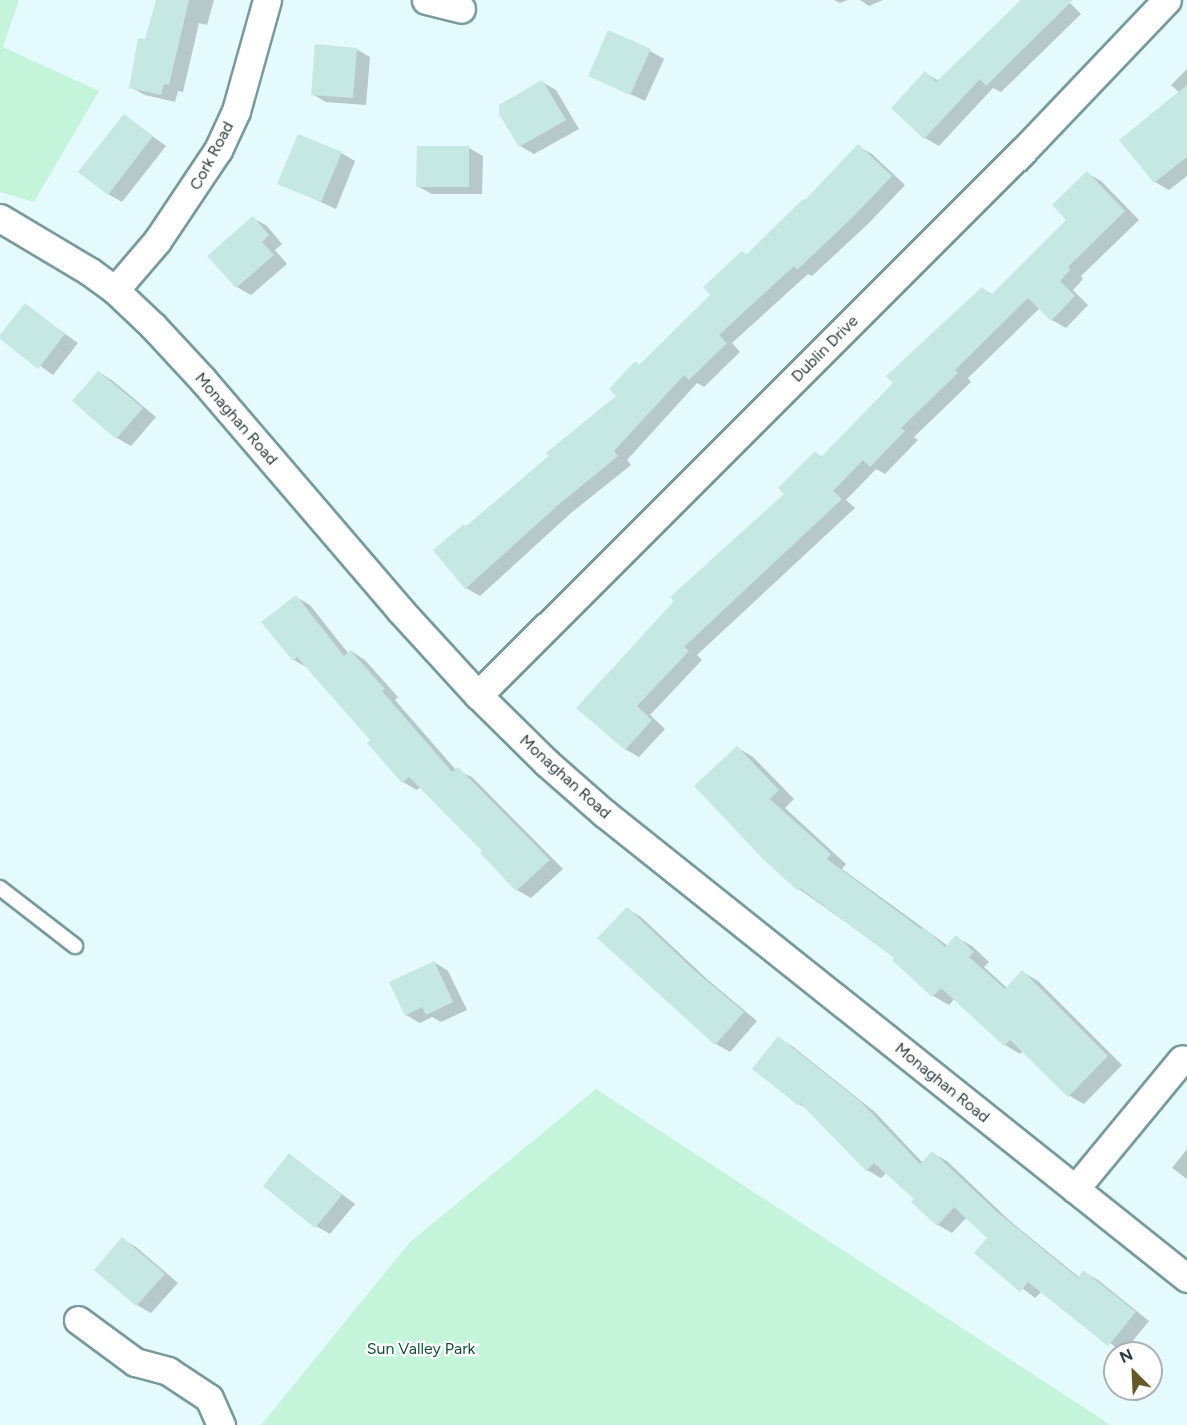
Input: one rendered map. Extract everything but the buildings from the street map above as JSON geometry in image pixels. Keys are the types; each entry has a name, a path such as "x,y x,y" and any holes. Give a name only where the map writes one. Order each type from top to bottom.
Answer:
{"street":[{"name":"Cork Road","path":"115,290 157,241 218,150 236,111 267,0"},
{"path":"426,0 461,9"},
{"name":"Dublin Drive","path":"478,695 1022,152 1167,0"},
{"name":"Monaghan Road","path":"0,218 89,271 115,290 203,380 400,610 478,695 547,764 604,813 1187,1278"},
{"path":"1075,1189 1182,1059"},
{"path":"78,1320 135,1362 168,1371 209,1398 221,1425"}],"lane":[{"path":"0,888 75,946"}],"green space":[{"path":"0,0 19,0 3,47 99,91 34,202 0,192"},
{"name":"Sun Valley Park","path":"596,1089 1110,1425 261,1425 410,1242"}]}
